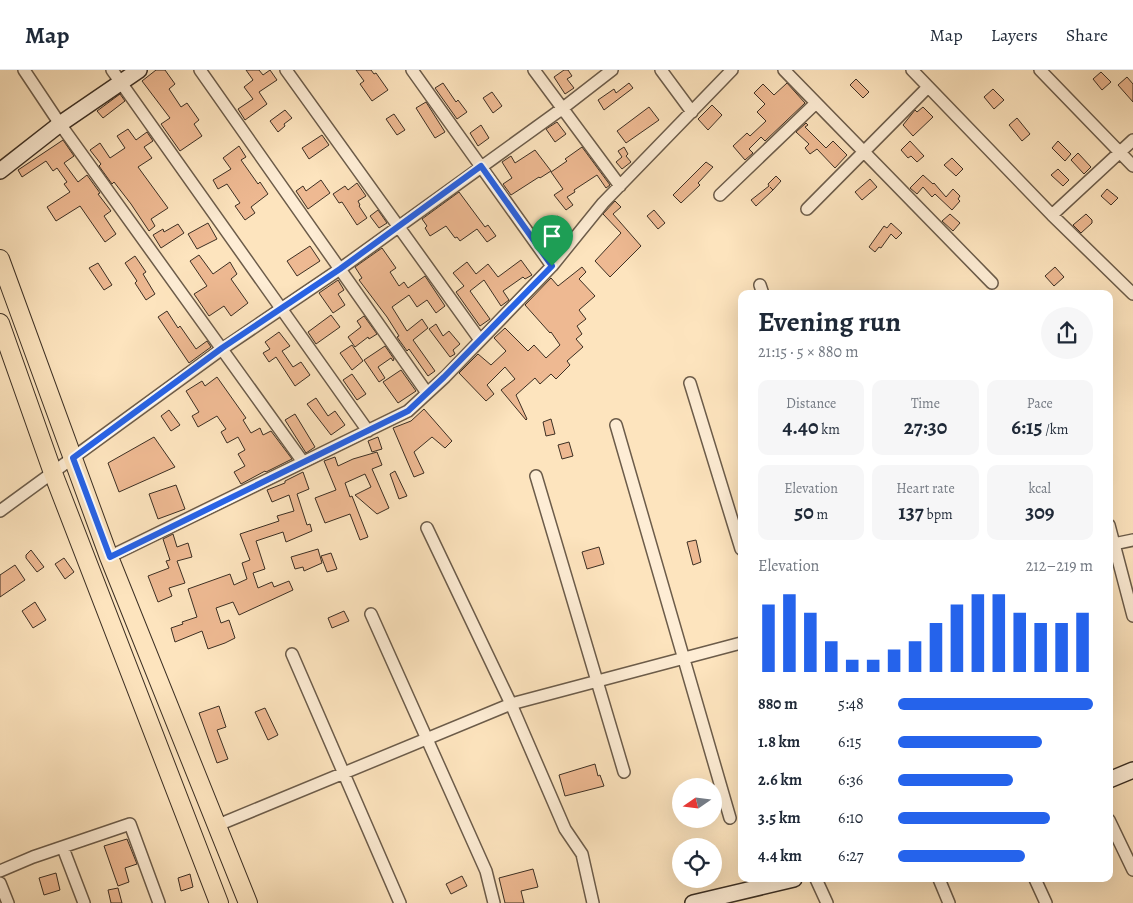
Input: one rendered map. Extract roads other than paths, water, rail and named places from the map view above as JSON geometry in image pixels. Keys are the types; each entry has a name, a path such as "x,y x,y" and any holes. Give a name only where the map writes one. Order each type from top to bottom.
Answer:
{"main road":[{"path":"0,171 60,124 116,76 139,70"},
{"path":"1,267 110,557 248,903"},
{"path":"0,323 53,473 219,903"},
{"path":"1113,778 1133,770"},
{"path":"694,903 711,901 783,882"}],"street":[{"path":"24,70 60,124 303,462"},
{"path":"200,70 427,393"},
{"path":"286,70 480,340"},
{"path":"412,70 552,266"},
{"path":"534,70 620,186"},
{"path":"0,496 3,509 222,348 399,227 563,108 612,70"},
{"path":"661,70 692,112"},
{"path":"110,557 408,411 552,266 603,204 732,70"},
{"path":"784,70 992,283"},
{"path":"912,70 1052,215 1133,294"},
{"path":"1040,70 1133,166"},
{"path":"116,76 368,431"},
{"path":"807,209 928,87"},
{"path":"720,196 816,103"},
{"path":"1052,215 1133,140"},
{"path":"690,383 738,539"},
{"path":"616,425 730,818"},
{"path":"536,476 624,772"},
{"path":"427,528 511,704 565,829 582,854 593,903"},
{"path":"1113,544 1133,540"},
{"path":"1113,551 1133,616"},
{"path":"371,614 486,871 494,903"},
{"path":"218,825 511,704 738,644"},
{"path":"292,654 400,903"},
{"path":"0,871 33,857 130,824 159,903"},
{"path":"1113,828 1133,870"},
{"path":"63,848 84,903"},
{"path":"817,882 827,903"},
{"path":"941,882 950,903"},
{"path":"1036,882 1046,903"},
{"path":"0,883 8,903"}]}
